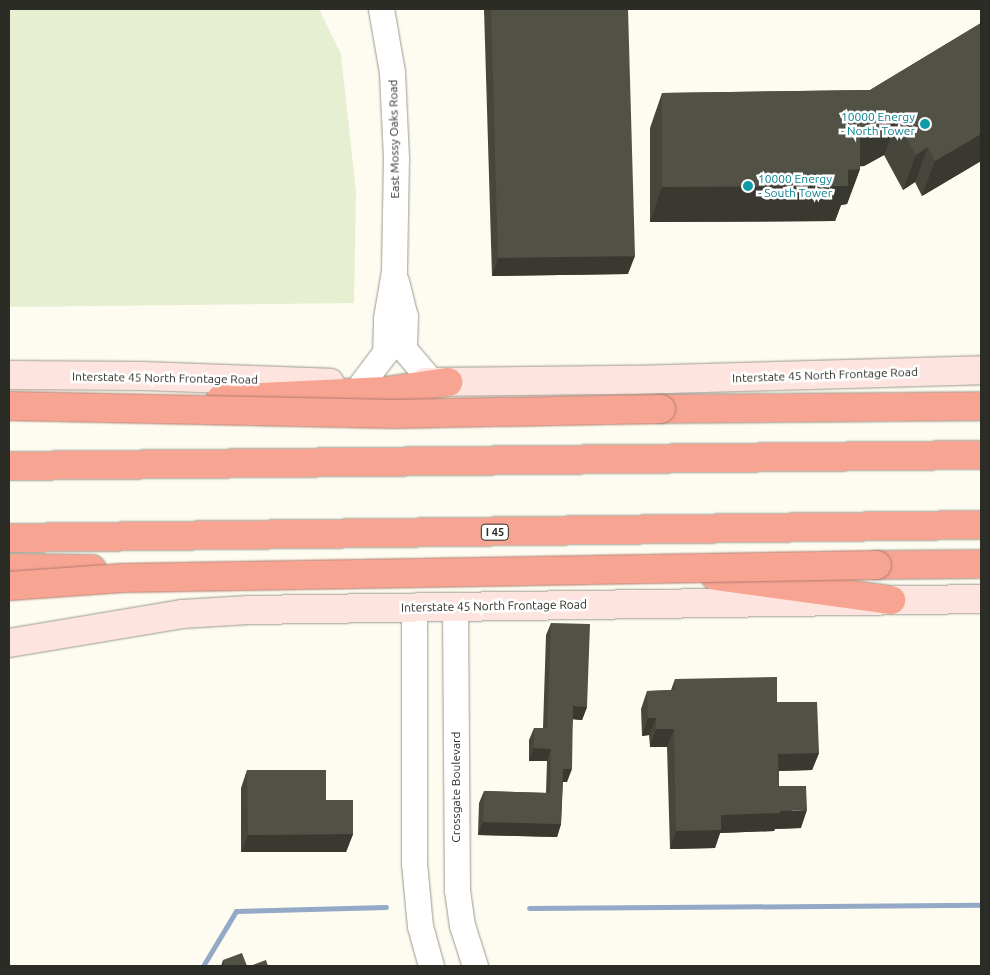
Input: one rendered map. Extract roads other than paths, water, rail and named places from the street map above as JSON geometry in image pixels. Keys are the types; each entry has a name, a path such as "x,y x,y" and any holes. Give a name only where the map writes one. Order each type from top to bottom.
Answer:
{"highway":[{"path":"9,413 385,391 440,382"},
{"path":"9,406 396,414 981,406"},
{"path":"9,466 981,454"},
{"name":"I 45","path":"9,538 981,525"},
{"path":"9,586 123,578 981,564"},
{"path":"9,568 709,575 891,600"}],"main road":[{"name":"Interstate 45 North Frontage Road","path":"9,375 143,376 362,383 633,380 981,370"},
{"name":"Interstate 45 North Frontage Road","path":"9,643 182,614 249,610 414,606 981,599"}],"street":[{"name":"East Mossy Oaks Road","path":"362,383 385,353 386,318 394,271 396,158 392,72 381,9"},
{"name":"East Mossy Oaks Road","path":"394,271 405,316 404,349 440,382"},
{"path":"414,606 414,863 420,926 431,966"},
{"name":"Crossgate Boulevard","path":"456,606 457,890 462,925 475,966"}],"waterway":[{"path":"529,908 981,905"},
{"path":"203,966 236,911 386,907"}],"place":[{"name":"10000 Energy - North Tower","path":"925,124"},
{"name":"10000 Energy - South Tower","path":"748,186"}]}
